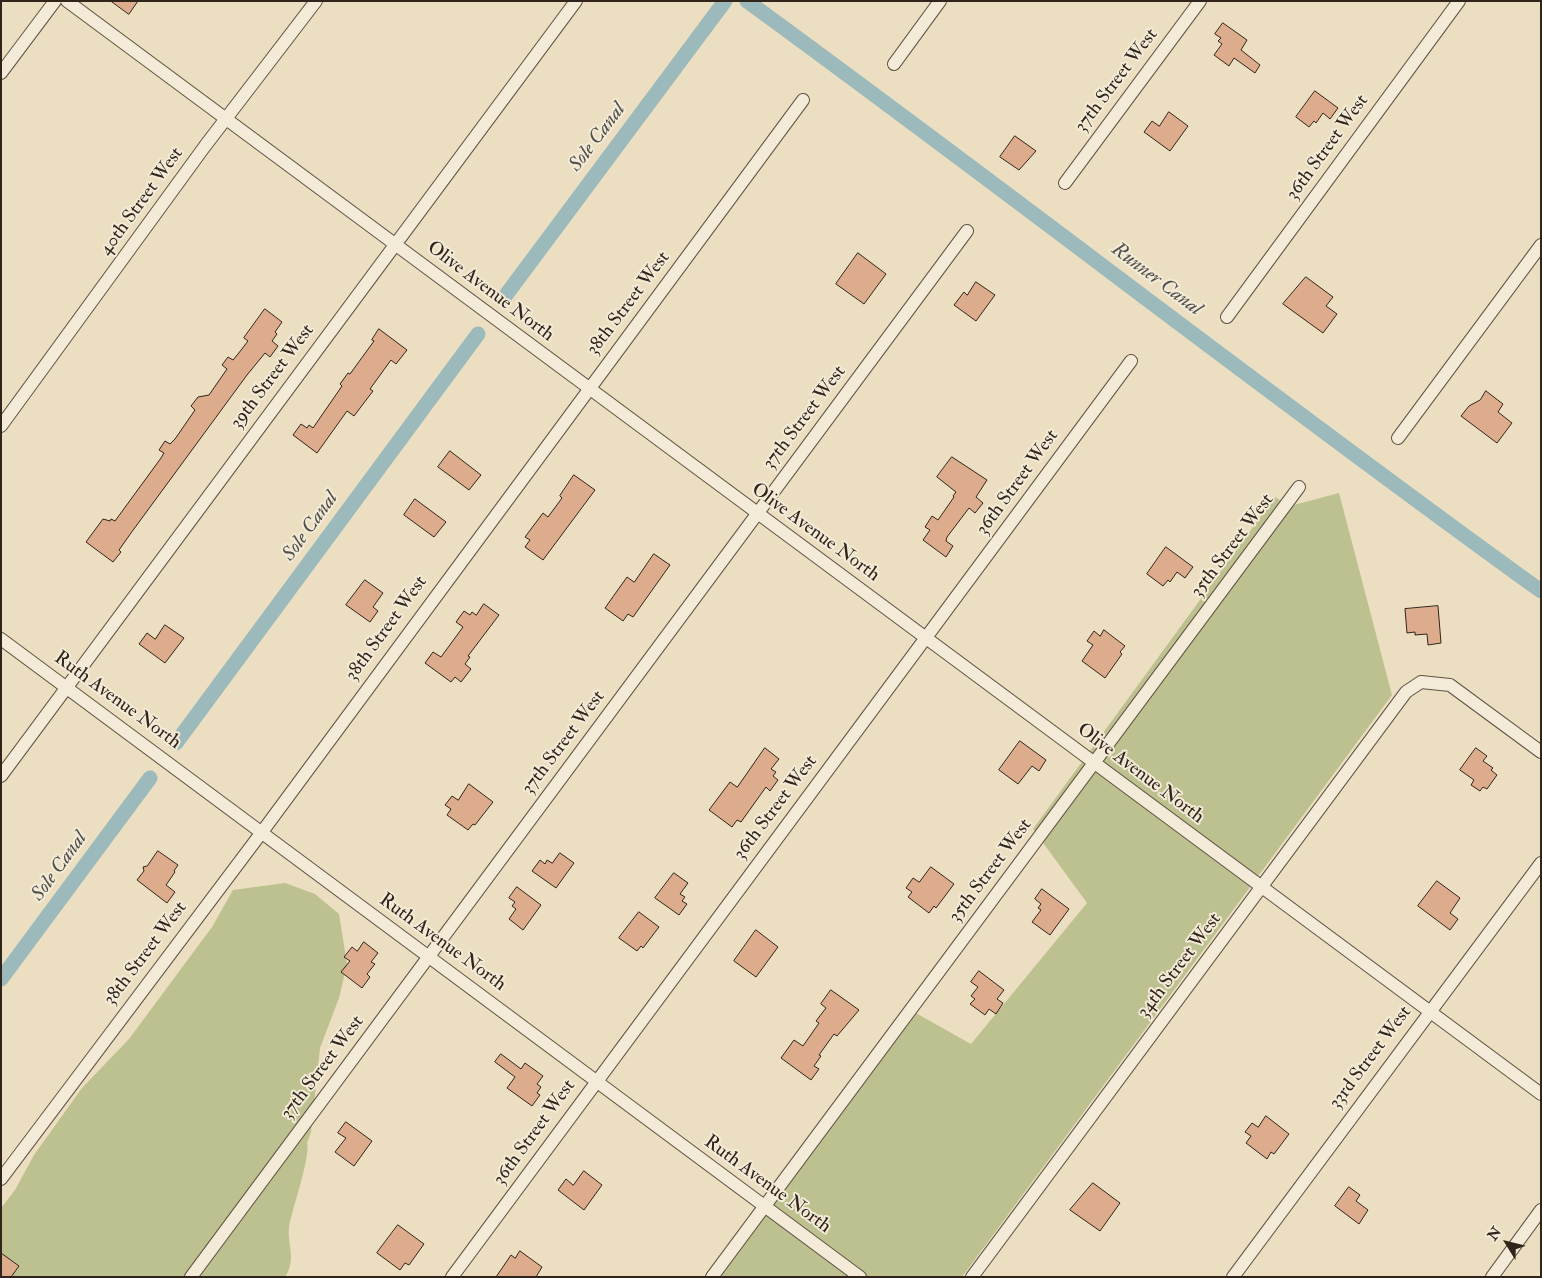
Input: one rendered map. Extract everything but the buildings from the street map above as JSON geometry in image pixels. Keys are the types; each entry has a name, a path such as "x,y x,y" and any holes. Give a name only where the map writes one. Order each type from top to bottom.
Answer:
{"street":[{"path":"1,74 55,1"},
{"name":"Olive Avenue North","path":"67,1 1541,1094"},
{"name":"40th Street West","path":"1,426 226,119 316,1"},
{"name":"39th Street West","path":"1,776 576,1"},
{"path":"894,64 940,1"},
{"name":"37th Street West","path":"1065,183 1200,1"},
{"name":"36th Street West","path":"1227,317 1459,1"},
{"name":"38th Street West","path":"1,1179 262,832 588,388 623,344 803,100"},
{"name":"37th Street West","path":"191,1277 967,231"},
{"path":"1398,438 1541,245"},
{"name":"36th Street West","path":"452,1277 1131,361"},
{"name":"35th Street West","path":"712,1277 1299,487"},
{"name":"Ruth Avenue North","path":"1,639 860,1277"},
{"name":"34th Street West","path":"972,1277 1406,692 1421,682 1450,685 1541,752"},
{"name":"33rd Street West","path":"1233,1277 1541,863"},
{"path":"1492,1277 1541,1210"}],"green space":[{"path":"1339,493 1392,695 962,1277 711,1277 905,1007 971,1044 1087,903 1033,829 1275,497 1290,506"},
{"path":"285,883 315,894 339,914 347,964 339,998 320,1048 311,1132 307,1143 304,1171 289,1227 291,1258 289,1270 285,1277 1,1277 1,1208 15,1190 34,1155 82,1088 129,1039 212,927 233,890"}],"waterway":[{"name":"Sole Canal","path":"503,299 725,1"},
{"name":"Runner Canal","path":"747,1 1341,445 1541,591"},
{"name":"Sole Canal","path":"176,743 478,334"},
{"name":"Sole Canal","path":"1,979 150,778"}]}
